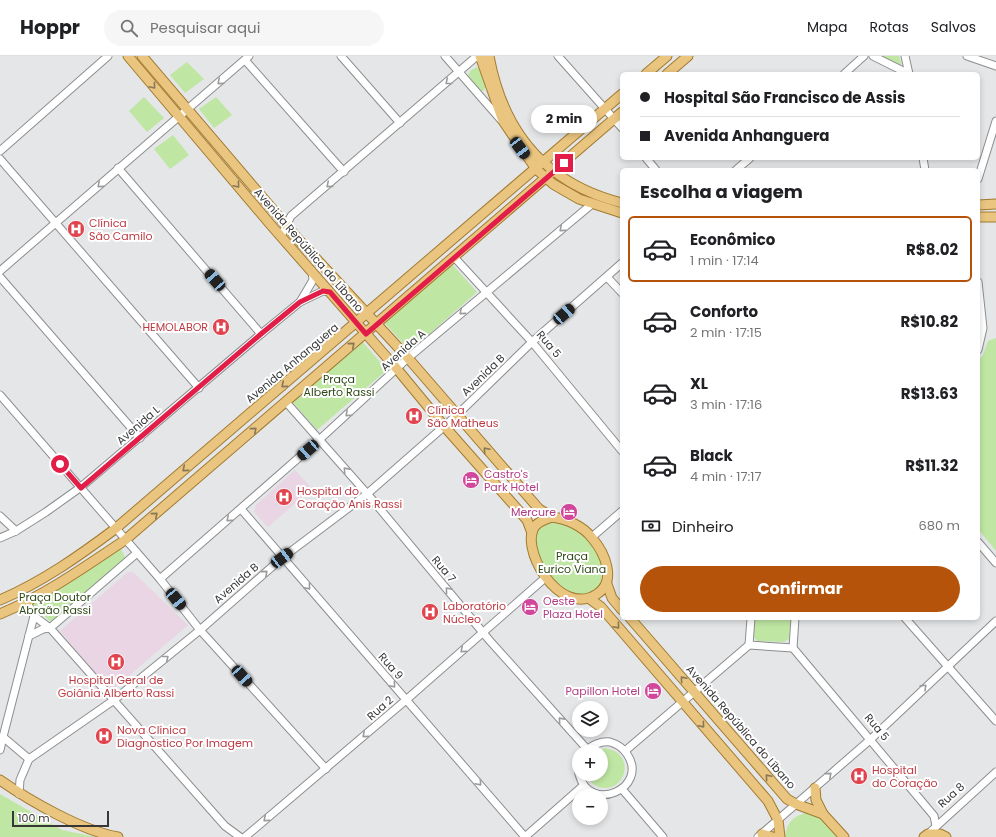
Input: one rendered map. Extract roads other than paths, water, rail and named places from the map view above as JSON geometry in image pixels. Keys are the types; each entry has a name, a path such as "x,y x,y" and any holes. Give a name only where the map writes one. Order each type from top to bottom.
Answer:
{"main road":[{"name":"Avenida República do Líbano","path":"128,56 281,236 397,369 444,426 527,520 532,533"},
{"name":"Avenida República do Líbano","path":"142,56 286,225 368,314 376,325 408,358 456,416 539,509 552,517"},
{"path":"479,56 503,121 539,166 553,172 583,190 620,202"},
{"path":"489,56 491,67 509,116 546,178 567,193 592,204 620,211"},
{"path":"648,72 667,56"},
{"path":"669,72 688,56"},
{"name":"Avenida Anhanguera","path":"0,600 45,577 77,557 115,529 368,314 620,96"},
{"path":"0,614 27,603 70,577 125,540 620,114"},
{"path":"980,205 996,204"},
{"path":"980,217 996,217"},
{"path":"607,584 599,593 590,599 574,599 560,593 545,578 533,547 532,533 535,526 552,517 570,521 592,537 608,569 607,584 612,598 620,608"},
{"path":"590,599 601,607 768,801 778,820 780,837"},
{"name":"Avenida República do Líbano","path":"632,620 780,790 796,804 823,814 844,837"},
{"path":"637,649 648,639"},
{"path":"0,780 19,794 97,835 118,837"},
{"path":"815,788 816,800 823,814"},
{"path":"926,835 940,834 946,837"},
{"path":"760,835 773,837"}],"street":[{"path":"0,151 108,56"},
{"path":"341,56 400,123"},
{"path":"445,56 503,121"},
{"path":"281,236 291,216 479,56"},
{"path":"558,56 620,125"},
{"path":"846,72 864,56"},
{"path":"873,56 905,72"},
{"path":"905,56 909,72"},
{"path":"967,56 996,66"},
{"path":"0,271 247,58 344,172"},
{"path":"980,175 993,143 996,121"},
{"path":"0,159 199,388"},
{"path":"648,160 654,168"},
{"path":"738,168 748,160"},
{"path":"118,168 261,334"},
{"name":"Avenida A","path":"160,579 319,440 408,358 592,204"},
{"name":"Rua 5","path":"454,257 532,342 620,449"},
{"name":"Avenida B","path":"29,759 114,700 200,630 282,558 367,494 456,416 532,342 620,265"},
{"name":"Avenida L","path":"300,302 313,280 312,270"},
{"path":"0,277 140,438"},
{"path":"606,277 620,291"},
{"name":"Avenida L","path":"0,538 16,531 81,488 300,302 323,291 330,292"},
{"path":"980,304 983,328 980,341"},
{"path":"0,395 160,579 200,630 326,769"},
{"name":"Rua 7","path":"286,402 367,494 483,632 582,745"},
{"name":"Rua 9","path":"241,509 525,837"},
{"path":"592,537 620,513"},
{"path":"0,516 16,531"},
{"path":"980,544 996,563"},
{"path":"29,636 43,629 50,628 137,553"},
{"name":"Rua 2","path":"245,837 406,700 545,578"},
{"path":"27,603 34,616 50,628 225,826 240,837"},
{"path":"0,750 2,737 34,616"},
{"path":"749,645 751,620"},
{"path":"625,751 749,645 793,648 795,620"},
{"path":"907,620 996,722"},
{"path":"760,835 871,738 996,621"},
{"name":"Rua 5","path":"793,648 871,738 934,816 936,826"},
{"path":"2,737 29,759 20,780 19,794"},
{"path":"582,781 584,786 591,791 602,795 615,793 628,783 631,775 630,758 625,751 611,742 602,742 596,745"},
{"name":"Rua 8","path":"926,835 996,772"},
{"path":"525,837 584,786"},
{"path":"622,789 664,837"}],"place":[{"name":"Clínica São Camilo","path":"76,229"},
{"name":"HEMOLABOR","path":"221,327"},
{"name":"Clínica São Matheus","path":"414,416"},
{"name":"Castro's Park Hotel","path":"471,480"},
{"name":"Hospital do Coração Anis Rassi","path":"284,497"},
{"name":"Mercure","path":"569,512"},
{"name":"Oeste Plaza Hotel","path":"530,607"},
{"name":"Laboratório Núcleo","path":"430,612"},
{"name":"Hospital Geral de Goiânia Alberto Rassi","path":"116,662"},
{"name":"Papillon Hotel","path":"653,691"},
{"name":"Nova Clínica Diagnostico Por Imagem","path":"104,736"},
{"name":"Hospital do Coração","path":"859,776"}],"park label":[{"name":"Praça Alberto Rassi","path":"339,385"},
{"name":"Praça Eurico Viana","path":"572,562"},
{"name":"Praça Doutor Abraão Rassi","path":"55,603"}]}
